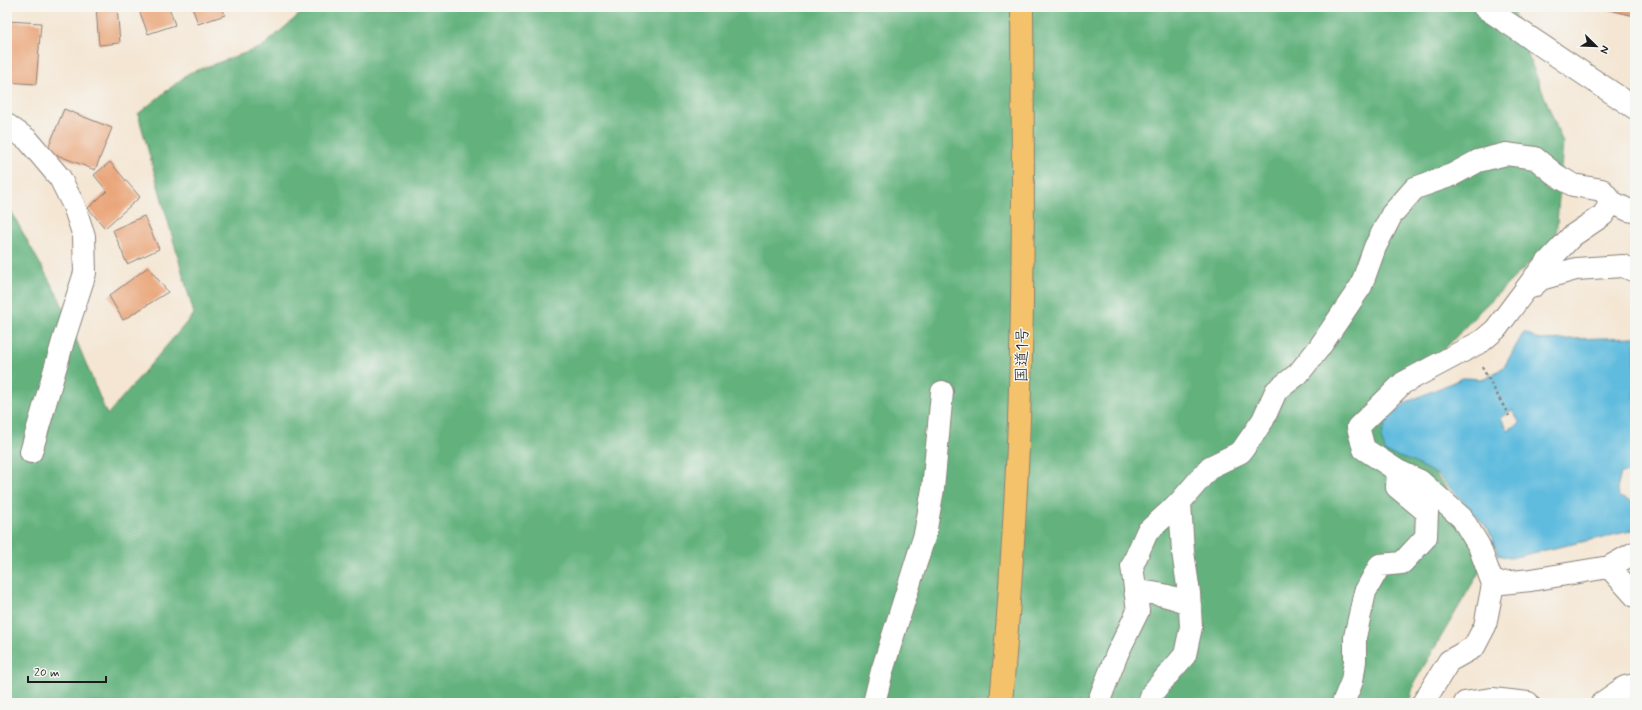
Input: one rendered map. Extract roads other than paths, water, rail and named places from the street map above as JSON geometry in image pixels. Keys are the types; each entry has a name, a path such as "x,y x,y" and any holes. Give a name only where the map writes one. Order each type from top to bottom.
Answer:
{"highway":[{"name":"国道1号","path":"1001,703 1012,573 1020,389 1023,231 1022,7"}],"street":[{"path":"1484,7 1635,108"},
{"path":"7,125 28,140 60,178 74,206 84,236 85,273 64,338 31,452"},
{"path":"1098,703 1117,654 1138,612 1132,566 1147,532 1180,502 1210,467 1241,452 1263,420 1276,391 1298,374 1319,348 1361,286 1375,247 1392,214 1415,188 1452,175 1478,161 1506,154 1534,158 1556,175 1573,185 1602,190 1612,202 1628,210 1635,211"},
{"path":"1423,703 1449,661 1474,647 1485,626 1492,584 1480,546 1462,518 1420,481 1398,471 1364,449 1358,428 1403,383 1482,341 1496,329 1541,269 1572,236 1603,215 1612,202"},
{"path":"1521,297 1541,279 1576,268 1623,266 1635,271"},
{"path":"874,703 882,671 926,534 933,488 942,392"},
{"path":"1343,703 1352,681 1355,661 1355,637 1365,592 1380,565 1402,563 1426,537 1427,512 1397,487 1398,471"},
{"path":"1149,703 1154,692 1185,655 1191,627 1190,605 1183,552 1180,502"},
{"path":"1492,584 1531,580 1609,567 1635,553"},
{"path":"1609,567 1635,596"},
{"path":"1135,591 1162,594 1190,605"},
{"path":"1602,703 1625,688 1635,685"},
{"path":"1464,703 1493,699 1528,703"}],"water":[{"path":"1524,332 1540,340 1635,337 1635,471 1621,473 1617,489 1619,497 1635,503 1635,530 1510,558 1499,555 1488,529 1438,475 1411,461 1386,453 1381,438 1387,419 1407,402 1463,378 1485,379 1504,367","holes":["1512,410 1520,423 1508,430 1501,418"]}]}
